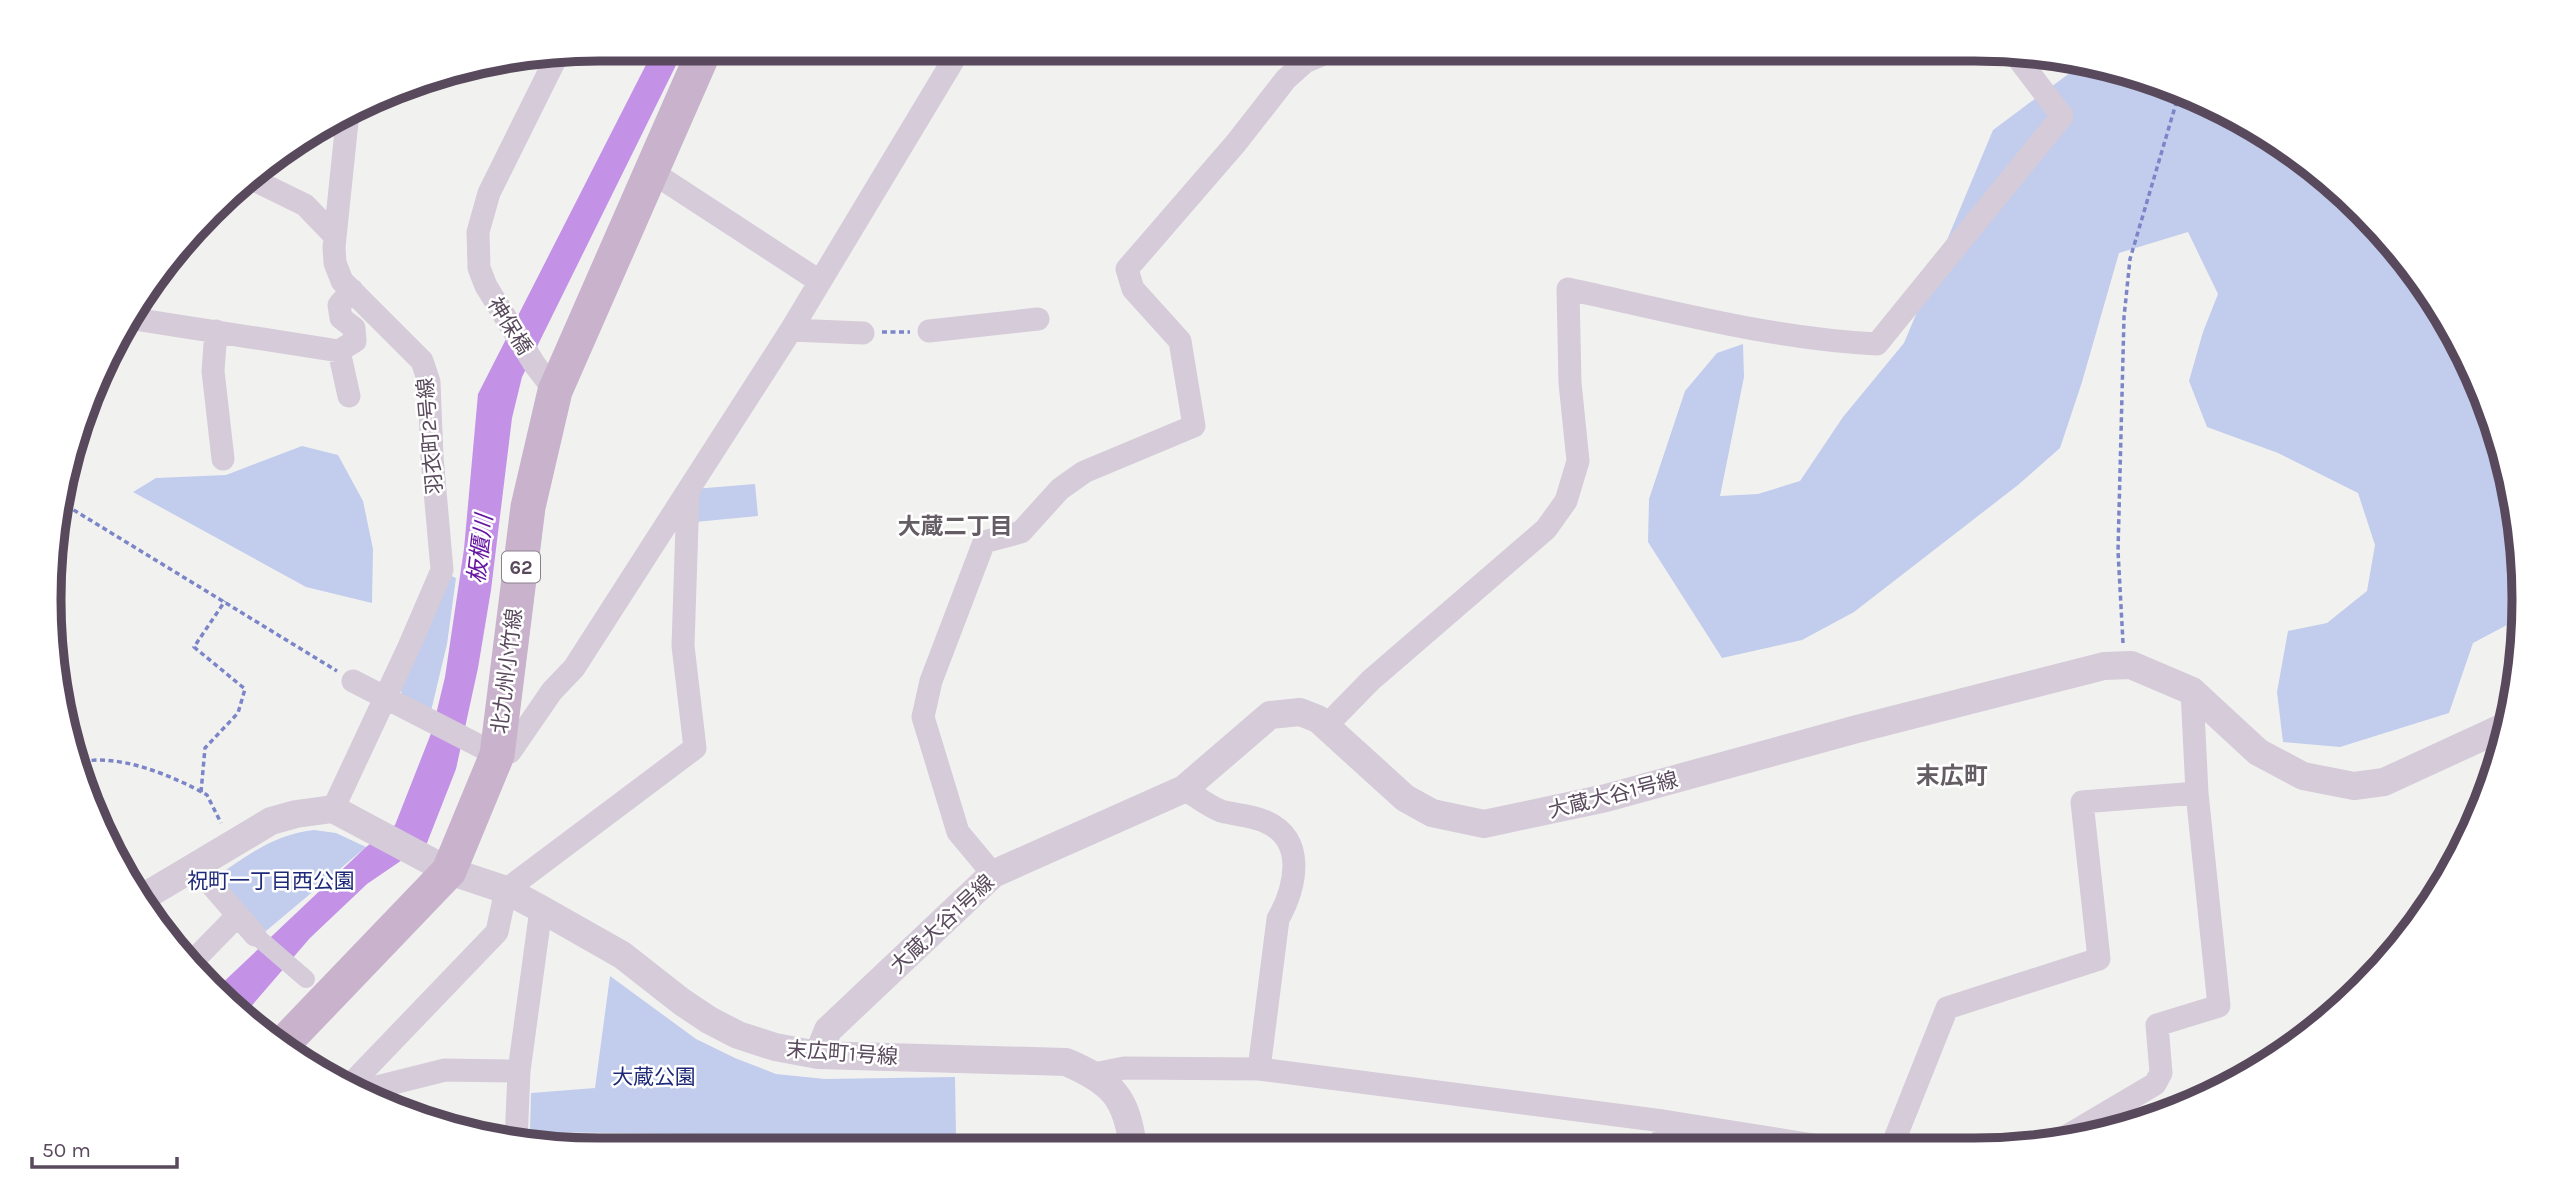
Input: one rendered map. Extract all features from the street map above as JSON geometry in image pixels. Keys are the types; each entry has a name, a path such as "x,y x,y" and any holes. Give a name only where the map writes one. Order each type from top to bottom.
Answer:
{"main road":[{"name":"北九州小竹線","path":"288,1038 436,864 487,750 528,507 545,378 652,172 700,61"}],"street":[{"path":"354,681 384,699 487,750 510,752 552,691 574,668 688,494 791,330 953,61"},
{"path":"993,874 958,832 923,717 931,681 984,542 1021,531 1060,489 1084,472 1194,426 1181,341 1133,289 1127,269 1236,143 1286,79 1307,61"},
{"name":"神保橋","path":"545,378 486,286 479,268 478,232 489,193 553,63"},
{"path":"1326,726 1371,680 1546,529 1566,501 1578,461 1570,383 1568,289 1717,322 1835,342 1877,344 2062,116 2022,63"},
{"name":"羽衣町2号線","path":"333,809 442,570 432,457 429,382 422,361 342,281 335,263 335,236 347,124"},
{"path":"652,172 819,281"},
{"path":"259,183 305,205 335,236"},
{"path":"140,320 339,351 355,341 354,328 341,318 339,305 352,290"},
{"path":"929,331 1038,319"},
{"path":"791,330 863,333"},
{"path":"216,331 213,371 223,459"},
{"path":"339,351 349,396"},
{"path":"356,1079 498,932 506,890 695,748 683,646 688,494"},
{"name":"大蔵大谷1号線","path":"818,1055 828,1030 993,874 1184,789 1270,715 1300,712 1318,719 1405,798 1432,813 1484,824 1606,799 2060,675 2104,666 2130,666 2192,691 2258,752 2303,776 2354,786 2384,782 2495,732"},
{"path":"2085,1126 2155,1084 2161,1073 2157,1025 2219,1006 2197,793 2192,691"},
{"path":"1184,789 1219,810 1264,821 1280,830 1292,849 1295,872 1289,899 1278,919 1259,1069"},
{"path":"1895,1138 1947,1008 2099,959 2082,802 2197,793"},
{"path":"149,894 271,821 296,814 333,809"},
{"name":"末広町1号線","path":"333,809 436,864 506,890 541,909 622,955 682,1002 738,1035 775,1047 818,1055 1066,1062 1094,1074 1112,1090 1129,1118 1132,1138"},
{"path":"196,867 255,935 306,979"},
{"path":"516,1131 519,1071 541,909"},
{"path":"197,956 237,915"},
{"path":"1094,1074 1124,1068 1259,1069 1663,1121 1770,1138"},
{"path":"374,1088 445,1070 519,1071"},
{"path":"1663,1121 1664,1138"}],"path":[{"path":"2130,666 2123,653 2118,551 2124,317 2130,259 2177,101"},
{"path":"863,333 929,331"},
{"path":"70,507 354,681"},
{"path":"201,792 205,748 238,713 245,689 194,647 225,601"},
{"path":"86,760 108,759 148,769 201,792 206,795 231,844"}],"green space":[{"path":"2073,71 2147,90 2179,102 2243,133 2301,172 2354,219 2401,272 2440,330 2471,394 2483,426 2501,494 2511,564 2511,623 2473,643 2449,713 2340,747 2283,742 2277,692 2288,631 2327,623 2367,591 2375,545 2358,493 2278,453 2207,427 2189,381 2203,332 2218,294 2188,232 2119,253 2060,448 2018,485 1854,612 1802,640 1722,658 1648,542 1649,499 1685,391 1717,353 1743,344 1744,377 1720,496 1758,494 1800,481 1843,417 1904,343 1993,130"},
{"path":"302,446 338,455 363,501 373,549 372,603 306,587 133,492 156,478 226,475"},
{"path":"755,484 758,516 695,522 694,489"},
{"path":"447,574 456,578 447,644 431,711 403,697 400,688"},
{"name":"祝町一丁目西公園","path":"314,830 336,833 366,847 266,931 213,879 273,842"},
{"name":"大蔵公園","path":"610,976 696,1039 776,1074 825,1079 955,1077 956,1137 530,1132 531,1093 595,1088"}],"water":[{"name":"板櫃川","path":"648,61 678,61 522,377 512,418 491,590 478,668 456,769 427,843 367,884 310,938 250,1008 222,983 366,847 395,825 432,731 445,677 464,549 478,394"}],"district":[{"name":"大蔵二丁目","path":"955,526"},
{"name":"末広町","path":"1952,776"}]}
